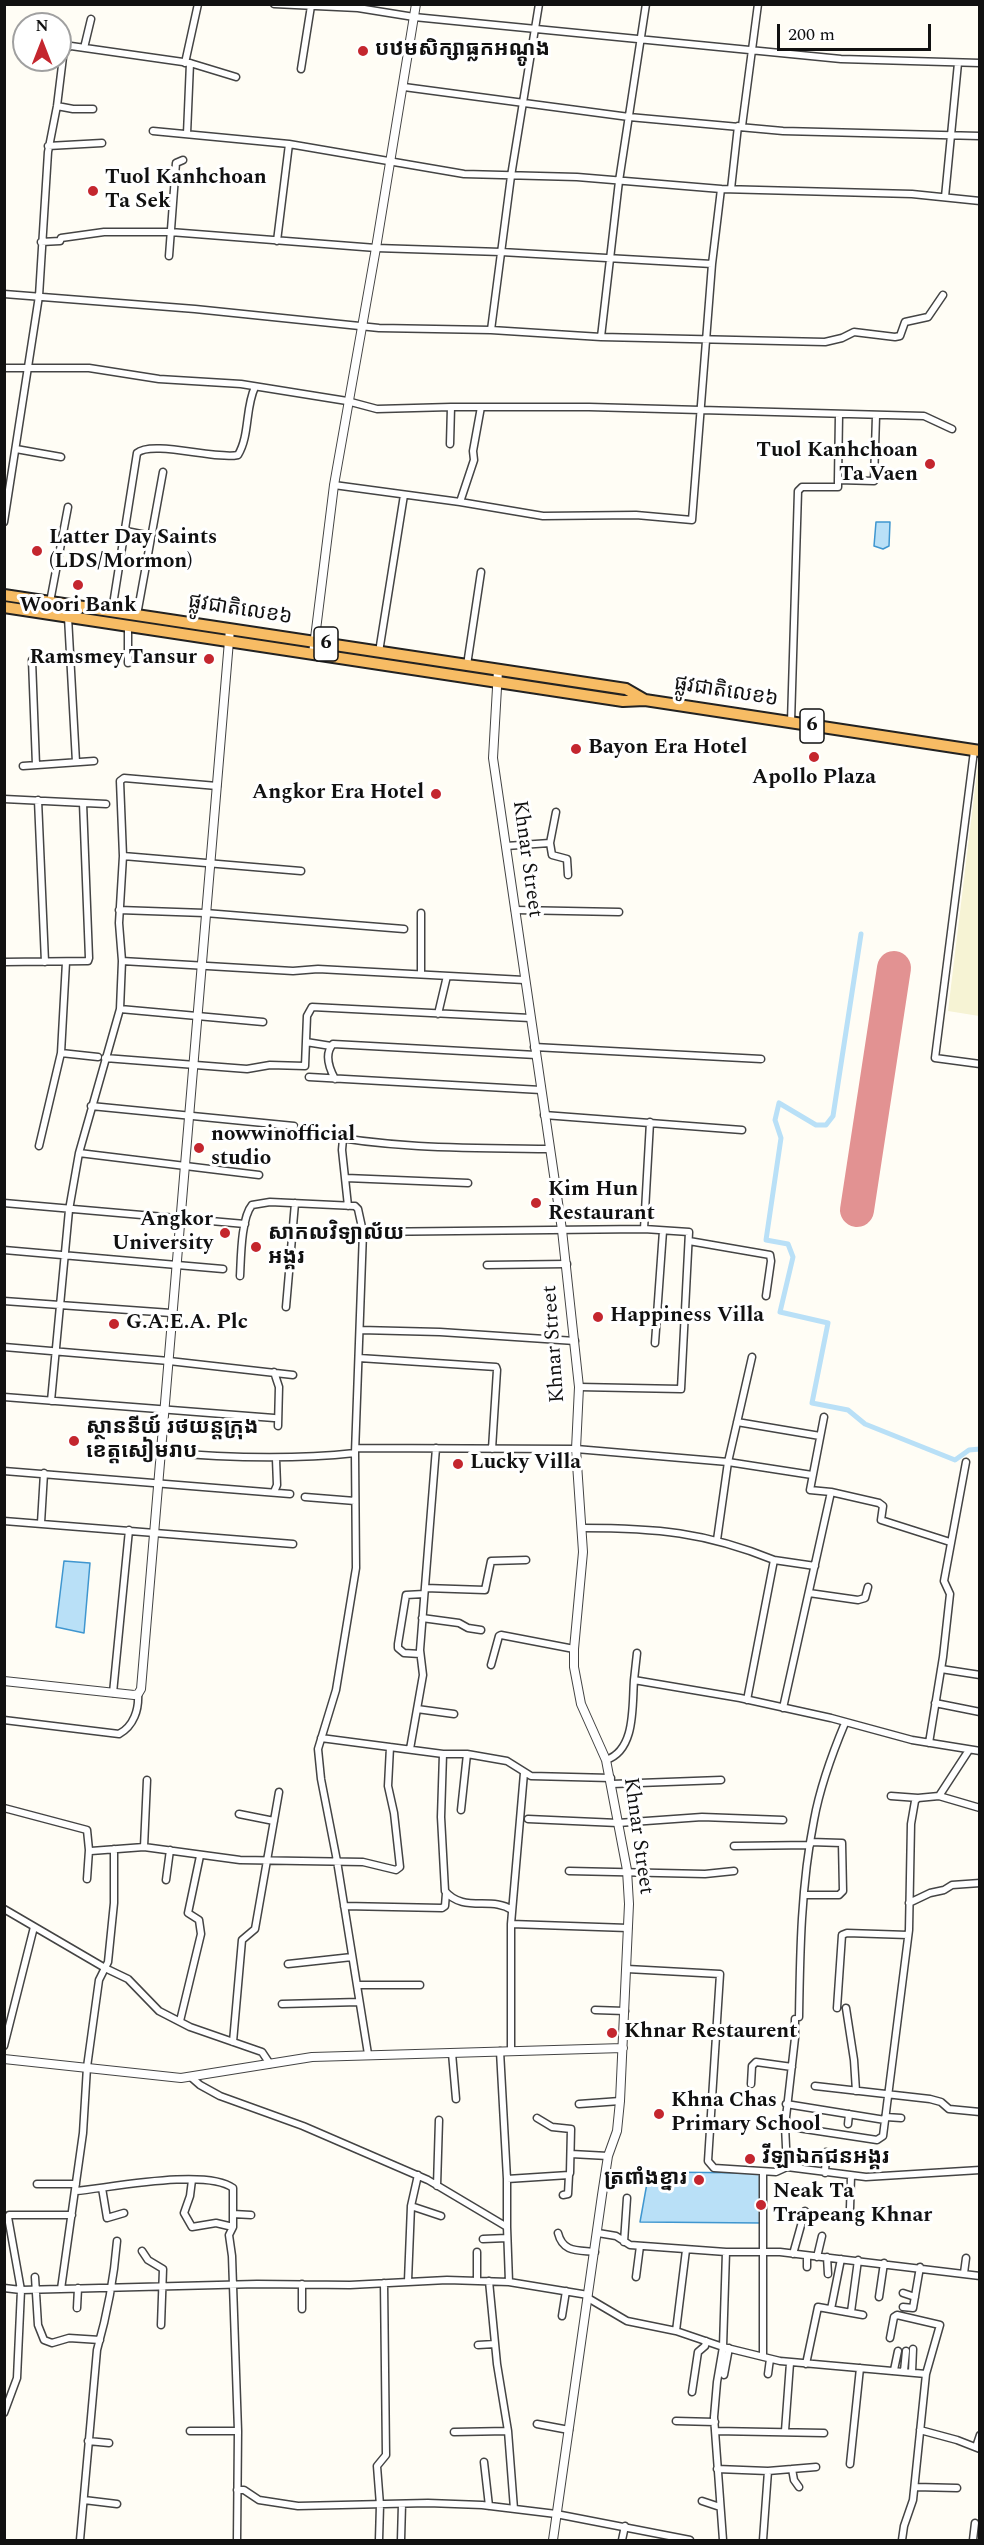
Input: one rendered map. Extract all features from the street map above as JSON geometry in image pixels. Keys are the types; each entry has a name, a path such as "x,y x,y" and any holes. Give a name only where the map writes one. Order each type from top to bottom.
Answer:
{"highway":[{"name":"ផ្លូវជាតិលេខ៦","path":"4,595 626,689 645,700"},
{"name":"ផ្លូវជាតិលេខ៦","path":"4,607 623,701 645,700 977,751"},
{"path":"583,695 584,683"}],"street":[{"path":"187,134 187,63 198,4"},
{"path":"274,4 358,8 414,17 841,58 980,63"},
{"path":"313,654 347,402 404,87 416,4"},
{"path":"491,330 511,176 540,4"},
{"path":"601,337 619,181 646,4"},
{"path":"731,189 758,4"},
{"path":"301,69 311,6"},
{"path":"84,48 92,19"},
{"path":"4,522 39,296 48,146 57,106 64,49 71,46 187,63 236,77"},
{"path":"945,197 958,63"},
{"path":"404,87 629,117 793,132 980,136"},
{"path":"57,106 93,109"},
{"path":"153,131 289,144 464,174 577,177 721,189 912,194 980,201"},
{"path":"48,146 102,143"},
{"path":"277,241 289,144"},
{"path":"169,256 176,163 183,160"},
{"path":"334,485 543,516 636,516 692,520 712,264 721,189"},
{"path":"41,242 60,241 61,238 104,232 170,232 376,248 501,252 712,264"},
{"path":"4,294 361,327 491,330 601,337 825,342 854,332 900,336 905,322 928,317 943,295"},
{"path":"4,368 89,368 159,379 255,387 378,409 481,407 924,416 952,429"},
{"path":"112,611 138,450 166,449 238,455 255,387"},
{"path":"450,444 451,407"},
{"path":"460,502 474,460 473,451 481,407"},
{"path":"791,722 798,491 802,487 838,487 839,415"},
{"path":"838,480 874,481 876,416"},
{"path":"16,449 62,457"},
{"path":"137,615 163,472"},
{"path":"379,652 404,495"},
{"path":"50,602 68,507"},
{"path":"126,531 151,536"},
{"path":"467,665 481,572"},
{"path":"68,617 76,762"},
{"path":"128,626 128,663"},
{"path":"4,1720 119,1734 128,1728 139,1706 138,1694 159,1484 175,1264 194,1066 230,629"},
{"path":"36,765 32,660 70,660"},
{"name":"Khnar Street","path":"498,670 494,758 524,980 567,1264 579,1387 576,1449 584,1552 574,1649 576,1684 581,1704 606,1760 627,1874 627,1969 617,2131 608,2156 553,2541"},
{"path":"977,751 935,1058 980,1064"},
{"path":"23,766 94,761"},
{"path":"51,1401 69,1210 79,1154 91,1106 120,1009 122,961 119,910 123,856 121,779 217,786"},
{"path":"4,799 106,804"},
{"path":"38,800 45,962"},
{"path":"4,962 88,961 83,803"},
{"path":"556,812 550,843 552,855 567,859 568,875"},
{"path":"506,846 550,843"},
{"path":"123,856 301,871"},
{"path":"119,910 404,929"},
{"path":"515,910 619,912"},
{"path":"421,913 421,974"},
{"path":"122,961 293,971 318,969 524,980"},
{"path":"39,1146 61,1053 66,962"},
{"path":"438,1014 447,976"},
{"path":"105,1058 248,1069 270,1065 305,1066 307,1016 312,1007 530,1018"},
{"path":"120,1009 263,1022"},
{"path":"306,1042 331,1046 333,1044 761,1059"},
{"path":"331,1046 328,1051 328,1066 335,1079"},
{"path":"61,1053 98,1057"},
{"path":"309,1077 541,1090"},
{"path":"91,1106 294,1126"},
{"path":"544,1115 742,1130"},
{"path":"644,1229 650,1122"},
{"path":"313,1133 344,1139 482,1148 549,1149"},
{"path":"344,1139 342,1150 348,1206"},
{"path":"79,1154 260,1174"},
{"path":"346,1178 468,1183"},
{"path":"240,1276 248,1210 258,1202 348,1206 358,1209 363,1232 355,1451 356,1568 336,1690 318,1749 321,1779 345,1905 368,2055"},
{"path":"4,1203 245,1224"},
{"path":"286,1307 295,1203"},
{"path":"363,1232 644,1229 689,1232 681,1389 579,1387"},
{"path":"655,1343 663,1231"},
{"path":"689,1241 770,1255 766,1296"},
{"path":"4,1250 223,1269"},
{"path":"487,1265 567,1264"},
{"path":"4,1300 171,1313"},
{"path":"360,1330 440,1332 575,1341"},
{"path":"4,1347 169,1361 293,1375"},
{"path":"717,1540 728,1462 752,1357"},
{"path":"359,1358 496,1367 492,1449"},
{"path":"274,1372 279,1387 278,1426"},
{"path":"4,1397 274,1418"},
{"path":"824,1417 810,1490 831,1492 879,1503 884,1506 881,1520 950,1542"},
{"path":"737,1422 820,1436"},
{"path":"410,1749 423,1675 420,1654 422,1618 436,1448"},
{"path":"161,1452 276,1459 290,1456 331,1456 355,1451 436,1448 576,1449 728,1462 812,1475"},
{"path":"274,1492 277,1485 276,1459"},
{"path":"929,1743 950,1594 944,1581 966,1462"},
{"path":"4,1471 290,1494"},
{"path":"41,1523 45,1473"},
{"path":"783,1708 831,1492"},
{"path":"305,1497 355,1501"},
{"path":"4,1521 293,1544"},
{"path":"582,1528 669,1531 717,1540 774,1560 815,1566"},
{"path":"113,1693 129,1530"},
{"path":"420,1654 404,1653 398,1648 406,1595 424,1591 485,1590 491,1561 526,1560"},
{"path":"747,1700 774,1560"},
{"path":"809,1593 858,1600 865,1598 868,1587"},
{"path":"422,1618 459,1623 468,1628 481,1630"},
{"path":"491,1665 501,1635 574,1649"},
{"path":"606,1760 616,1757 626,1742 637,1653"},
{"path":"941,1669 980,1675"},
{"path":"634,1680 747,1700 929,1743 976,1750 939,1797"},
{"path":"4,1681 138,1694"},
{"path":"935,1703 980,1712"},
{"path":"417,1709 454,1714"},
{"path":"787,2167 784,2126 797,2018 804,1895 810,1843 814,1818 844,1723"},
{"path":"321,1738 443,1754 467,1754 507,1761 531,1776 611,1781 722,1780"},
{"path":"89,1850 144,1846 200,1856 267,1861 363,1862 399,1869 394,1813 388,1786 390,1747"},
{"path":"345,1905 442,1908 445,1906 441,1817 443,1754"},
{"path":"461,1810 467,1754"},
{"path":"511,2051 511,1924 524,1773"},
{"path":"144,1846 147,1780"},
{"path":"233,2042 242,1940 255,1929 279,1792"},
{"path":"891,1796 939,1797 980,1808"},
{"path":"784,2126 877,2140 883,2136 908,1935 911,1824 915,1801 918,1798"},
{"path":"4,1808 87,1830 89,1850 87,1879"},
{"path":"239,1814 274,1821"},
{"path":"528,1819 618,1823 702,1817 783,1820"},
{"path":"734,1846 842,1843 843,1891 839,1895 804,1895"},
{"path":"61,2289 83,2133 87,2067 99,1980 108,1962 114,1903 114,1849"},
{"path":"166,1880 170,1850"},
{"path":"180,2021 201,1934 199,1920 188,1913 200,1856"},
{"path":"569,1872 705,1874 734,1871"},
{"path":"909,1903 952,1885 980,1883"},
{"path":"446,1893 465,1903 501,1904 512,1910"},
{"path":"4,1909 105,1968 128,1978 159,2011 265,2054 270,2064"},
{"path":"511,1924 628,1928"},
{"path":"4,2046 34,1927"},
{"path":"837,2008 842,1935 847,1933 908,1935"},
{"path":"288,1964 352,1957"},
{"path":"627,1969 720,1974 708,2161 714,2168 776,2172 787,2167 850,2176 980,2170"},
{"path":"357,1985 420,1985"},
{"path":"282,2004 359,2002"},
{"path":"846,2008 856,2091"},
{"path":"595,2010 625,2011"},
{"path":"4,2059 192,2078 312,2057 623,2048"},
{"path":"500,2051 507,2179 509,2282"},
{"path":"452,2052 456,2099"},
{"path":"751,2084 752,2066 756,2062 792,2067"},
{"path":"192,2078 220,2096 303,2126 418,2175 507,2227"},
{"path":"814,2086 930,2099 941,2102 949,2109 980,2112"},
{"path":"579,2104 620,2101"},
{"path":"786,2104 885,2119 901,2118"},
{"path":"848,2124 849,2114"},
{"path":"537,2118 552,2127 571,2129 569,2191 568,2194 562,2195"},
{"path":"437,2186 439,2120"},
{"path":"825,2173 826,2152"},
{"path":"571,2154 608,2156"},
{"path":"763,2172 762,2252 768,2374"},
{"path":"408,2281 411,2206 418,2175"},
{"path":"507,2179 569,2175"},
{"path":"850,2176 850,2208"},
{"path":"37,2184 102,2188 148,2181 192,2180 231,2186 234,2191 233,2227 229,2235 238,2431 237,2541"},
{"path":"192,2180 190,2196 184,2213 192,2227 216,2223 233,2227"},
{"path":"102,2188 107,2218 123,2212"},
{"path":"624,2242 627,2199"},
{"path":"411,2206 441,2216"},
{"path":"793,2254 805,2211"},
{"path":"233,2214 251,2215"},
{"path":"5,2410 17,2378 21,2290 9,2215 72,2215"},
{"path":"598,2233 616,2236 624,2242 640,2246 793,2254 920,2267 980,2276"},
{"path":"558,2234 561,2243 567,2248 595,2252"},
{"path":"817,2257 822,2235"},
{"path":"483,2239 507,2238"},
{"path":"80,2541 97,2350 111,2287 117,2241"},
{"path":"636,2277 640,2246"},
{"path":"676,2331 686,2250"},
{"path":"142,2251 148,2260 164,2269 161,2325"},
{"path":"477,2252 477,2281"},
{"path":"724,2375 726,2252"},
{"path":"807,2256 807,2267"},
{"path":"827,2258 828,2274"},
{"path":"964,2273 966,2258"},
{"path":"831,2309 841,2259"},
{"path":"851,2312 858,2260"},
{"path":"879,2297 884,2263"},
{"path":"903,2307 913,2308 920,2267"},
{"path":"35,2277 38,2325 45,2340 52,2343 69,2338 100,2340"},
{"path":"4,2288 21,2290 408,2281 509,2282 588,2296 627,2321 676,2331 726,2348 766,2358 790,2363 926,2374"},
{"path":"489,2281 495,2344 508,2431 514,2509"},
{"path":"379,2541 381,2505 377,2466 386,2455 384,2283"},
{"path":"302,2284 302,2308"},
{"path":"77,2308 78,2288"},
{"path":"562,2316 566,2291"},
{"path":"903,2294 915,2297"},
{"path":"806,2364 817,2307 863,2315"},
{"path":"890,2338 894,2317 897,2315 940,2325 926,2374 915,2487 902,2541"},
{"path":"692,2392 698,2352 705,2346 706,2341"},
{"path":"478,2345 495,2344"},
{"path":"723,2541 715,2422 717,2382 726,2348"},
{"path":"904,2372 910,2350 912,2372"},
{"path":"894,2370 898,2351"},
{"path":"785,2431 790,2363"},
{"path":"850,2464 860,2368"},
{"path":"676,2421 715,2422"},
{"path":"537,2424 569,2430"},
{"path":"920,2430 978,2448 980,2435"},
{"path":"190,2431 238,2431"},
{"path":"454,2432 508,2431"},
{"path":"715,2431 824,2433"},
{"path":"88,2441 109,2443"},
{"path":"484,2462 489,2506"},
{"path":"717,2469 768,2471 816,2468"},
{"path":"792,2469 794,2480 799,2487"},
{"path":"763,2541 768,2471"},
{"path":"915,2487 957,2488"},
{"path":"237,2490 244,2490 259,2500 298,2506 402,2504 489,2506 556,2514 625,2526 690,2541"},
{"path":"84,2500 117,2504"},
{"path":"702,2501 720,2507"},
{"path":"401,2541 402,2504"},
{"path":"974,2541 975,2523"},
{"path":"622,2541 625,2526"}],"shaded area":[{"path":"979,755 979,1016 948,1011"}],"water":[{"path":"876,522 890,522 889,546 883,549 874,546"},
{"path":"64,1561 90,1563 84,1633 56,1627"},
{"path":"649,2172 762,2173 762,2223 640,2222"}],"waterway":[{"path":"861,934 833,1116 826,1125 816,1125 779,1103 775,1120 781,1138 766,1240 788,1244 793,1257 780,1312 828,1323 812,1403 848,1410 865,1424 955,1460 969,1450 980,1449"}],"runway":[{"path":"857,1210 894,968"}],"place":[{"name":"បឋមសិក្សាធ្លកអណ្តូង","path":"363,51"},
{"name":"Tuol Kanhchoan Ta Sek","path":"93,191"},
{"name":"Tuol Kanhchoan Ta Vaen","path":"930,464"},
{"name":"Latter Day Saints (LDS/Mormon)","path":"37,551"},
{"name":"Woori Bank","path":"78,585"},
{"name":"Ramsmey Tansur","path":"209,659"},
{"name":"Bayon Era Hotel","path":"576,749"},
{"name":"Apollo Plaza","path":"814,757"},
{"name":"Angkor Era Hotel","path":"436,794"},
{"name":"nowwinofficial studio","path":"199,1148"},
{"name":"Kim Hun Restaurant","path":"536,1203"},
{"name":"Angkor University","path":"225,1233"},
{"name":"សាកលវិទ្យាល័យ អង្គរ","path":"256,1247"},
{"name":"Happiness Villa","path":"598,1317"},
{"name":"G.A.E.A. Plc","path":"114,1324"},
{"name":"ស្ថាននីយ៍ រថយន្តក្រុង ខេត្តសៀមរាប","path":"74,1441"},
{"name":"Lucky Villa","path":"458,1464"},
{"name":"Khnar Restaurent","path":"612,2033"},
{"name":"Khna Chas Primary School","path":"659,2114"},
{"name":"វីឡាឯកជនអង្គរ","path":"750,2159"},
{"name":"ត្រពាំងខ្នារ","path":"699,2180"},
{"name":"Neak Ta Trapeang Khnar","path":"761,2205"}]}
